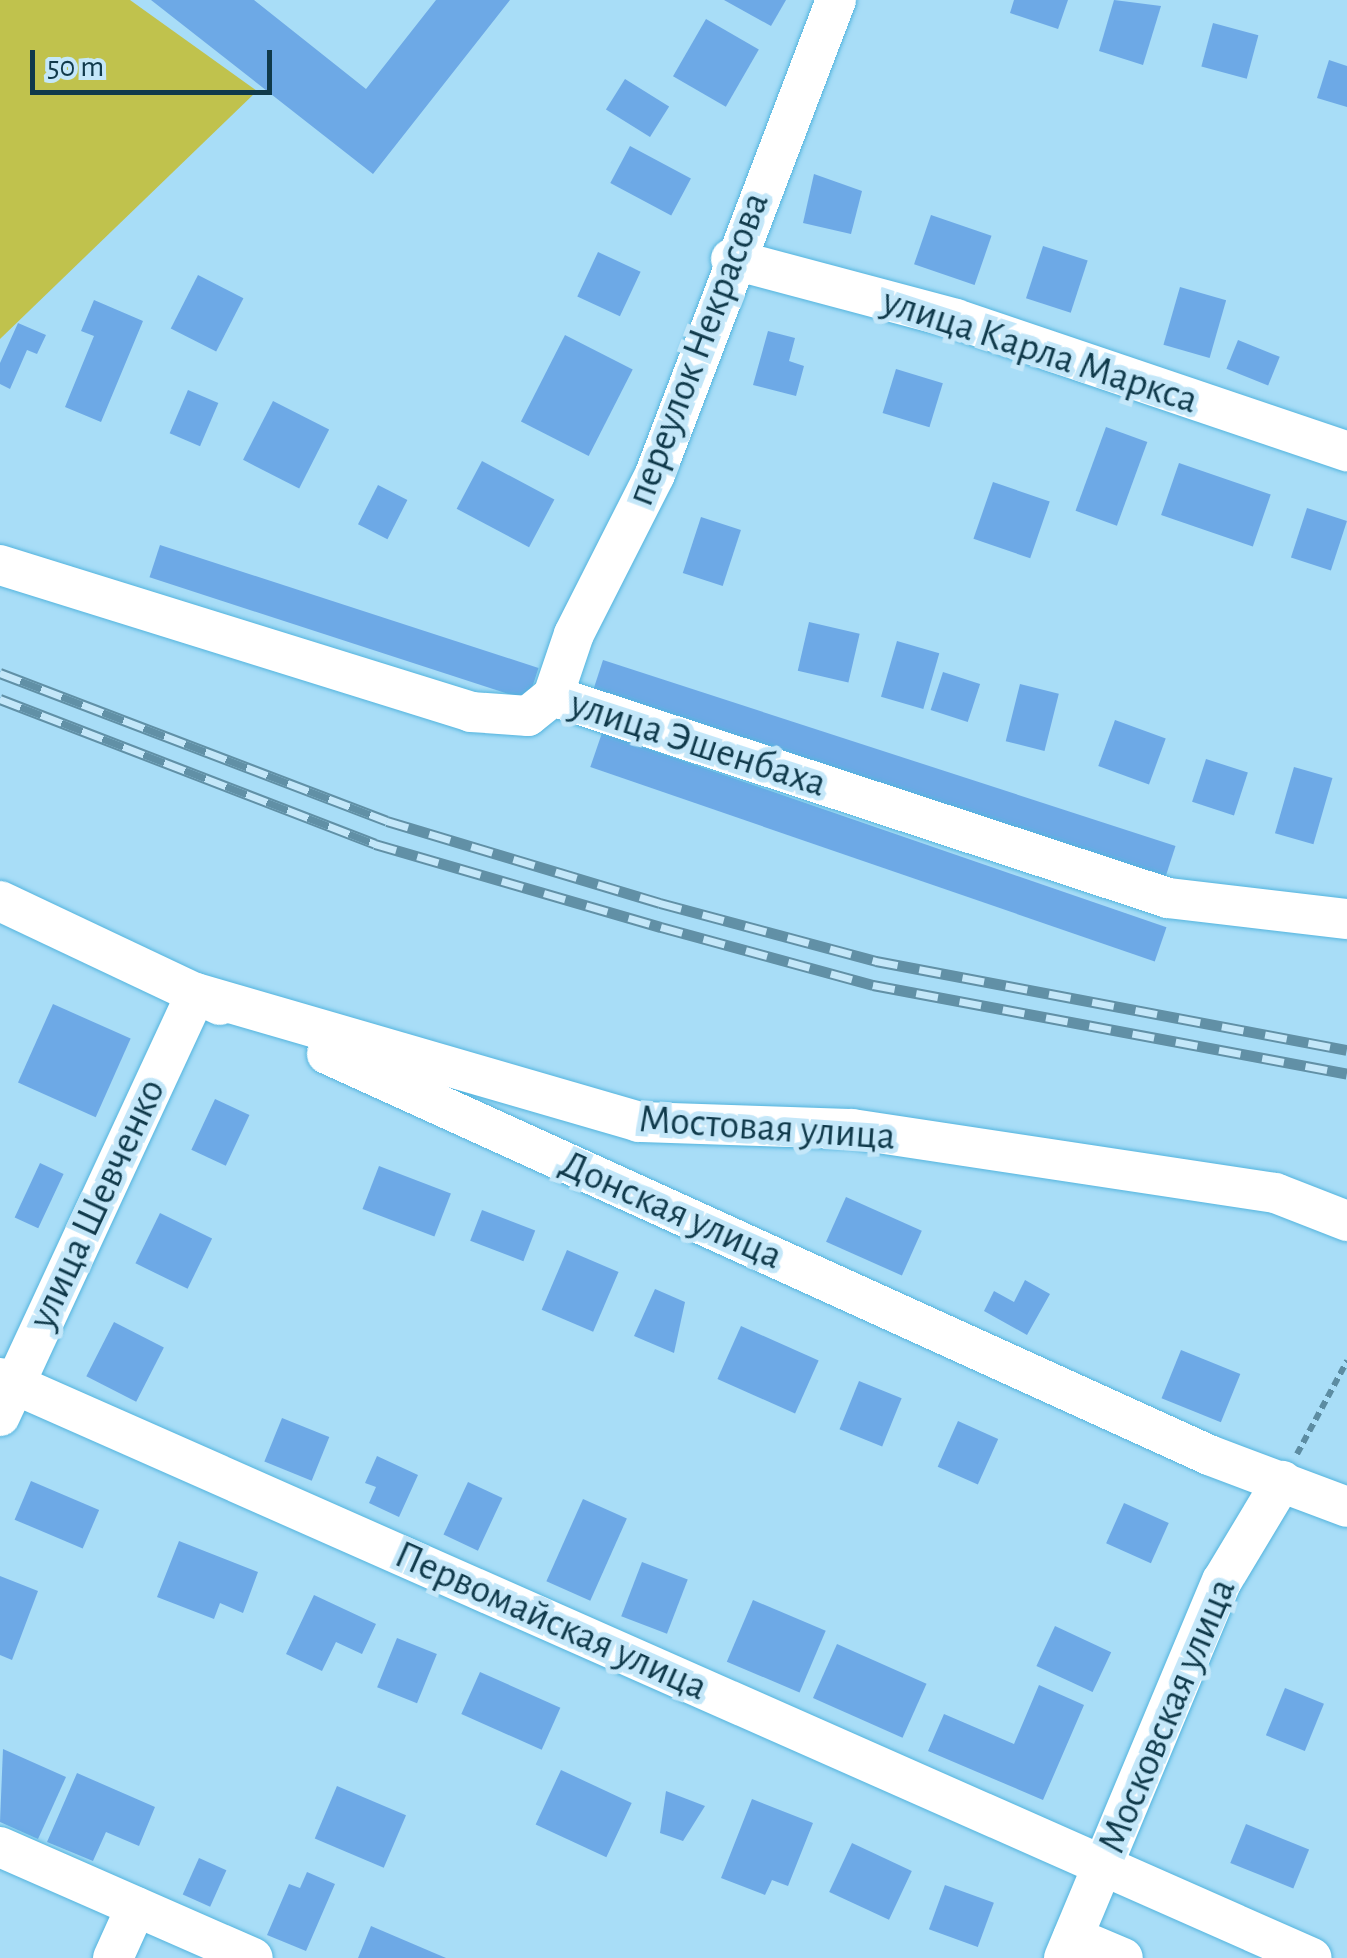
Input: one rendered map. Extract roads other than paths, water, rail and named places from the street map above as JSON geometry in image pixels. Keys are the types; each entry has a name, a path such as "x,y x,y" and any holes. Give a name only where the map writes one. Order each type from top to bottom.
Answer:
{"street":[{"name":"переулок Некрасова","path":"553,696 574,634 655,474 731,259 836,0"},
{"name":"улица Карла Маркса","path":"731,259 956,319 1347,451"},
{"name":"улица Эшенбаха","path":"0,565 471,712 528,716 553,696 1168,898 1347,920"},
{"name":"Донская улица","path":"0,901 196,994 1282,1481 1347,1506"},
{"name":"Мостовая улица","path":"196,994 639,1122 852,1130 1275,1194 1347,1220"},
{"name":"улица Шевченко","path":"4,1393 196,994"},
{"name":"Первомайская улица","path":"4,1393 1312,1958"},
{"name":"Московская улица","path":"1068,1948 1222,1581 1282,1481"},
{"path":"0,1847 253,1958"},
{"path":"112,1958 136,1907"},
{"path":"1068,1948 1123,1958"}],"railway":[{"path":"0,673 387,821 660,903 876,961 1347,1050"},
{"path":"0,699 375,844 661,927 873,985 1347,1074"}]}
